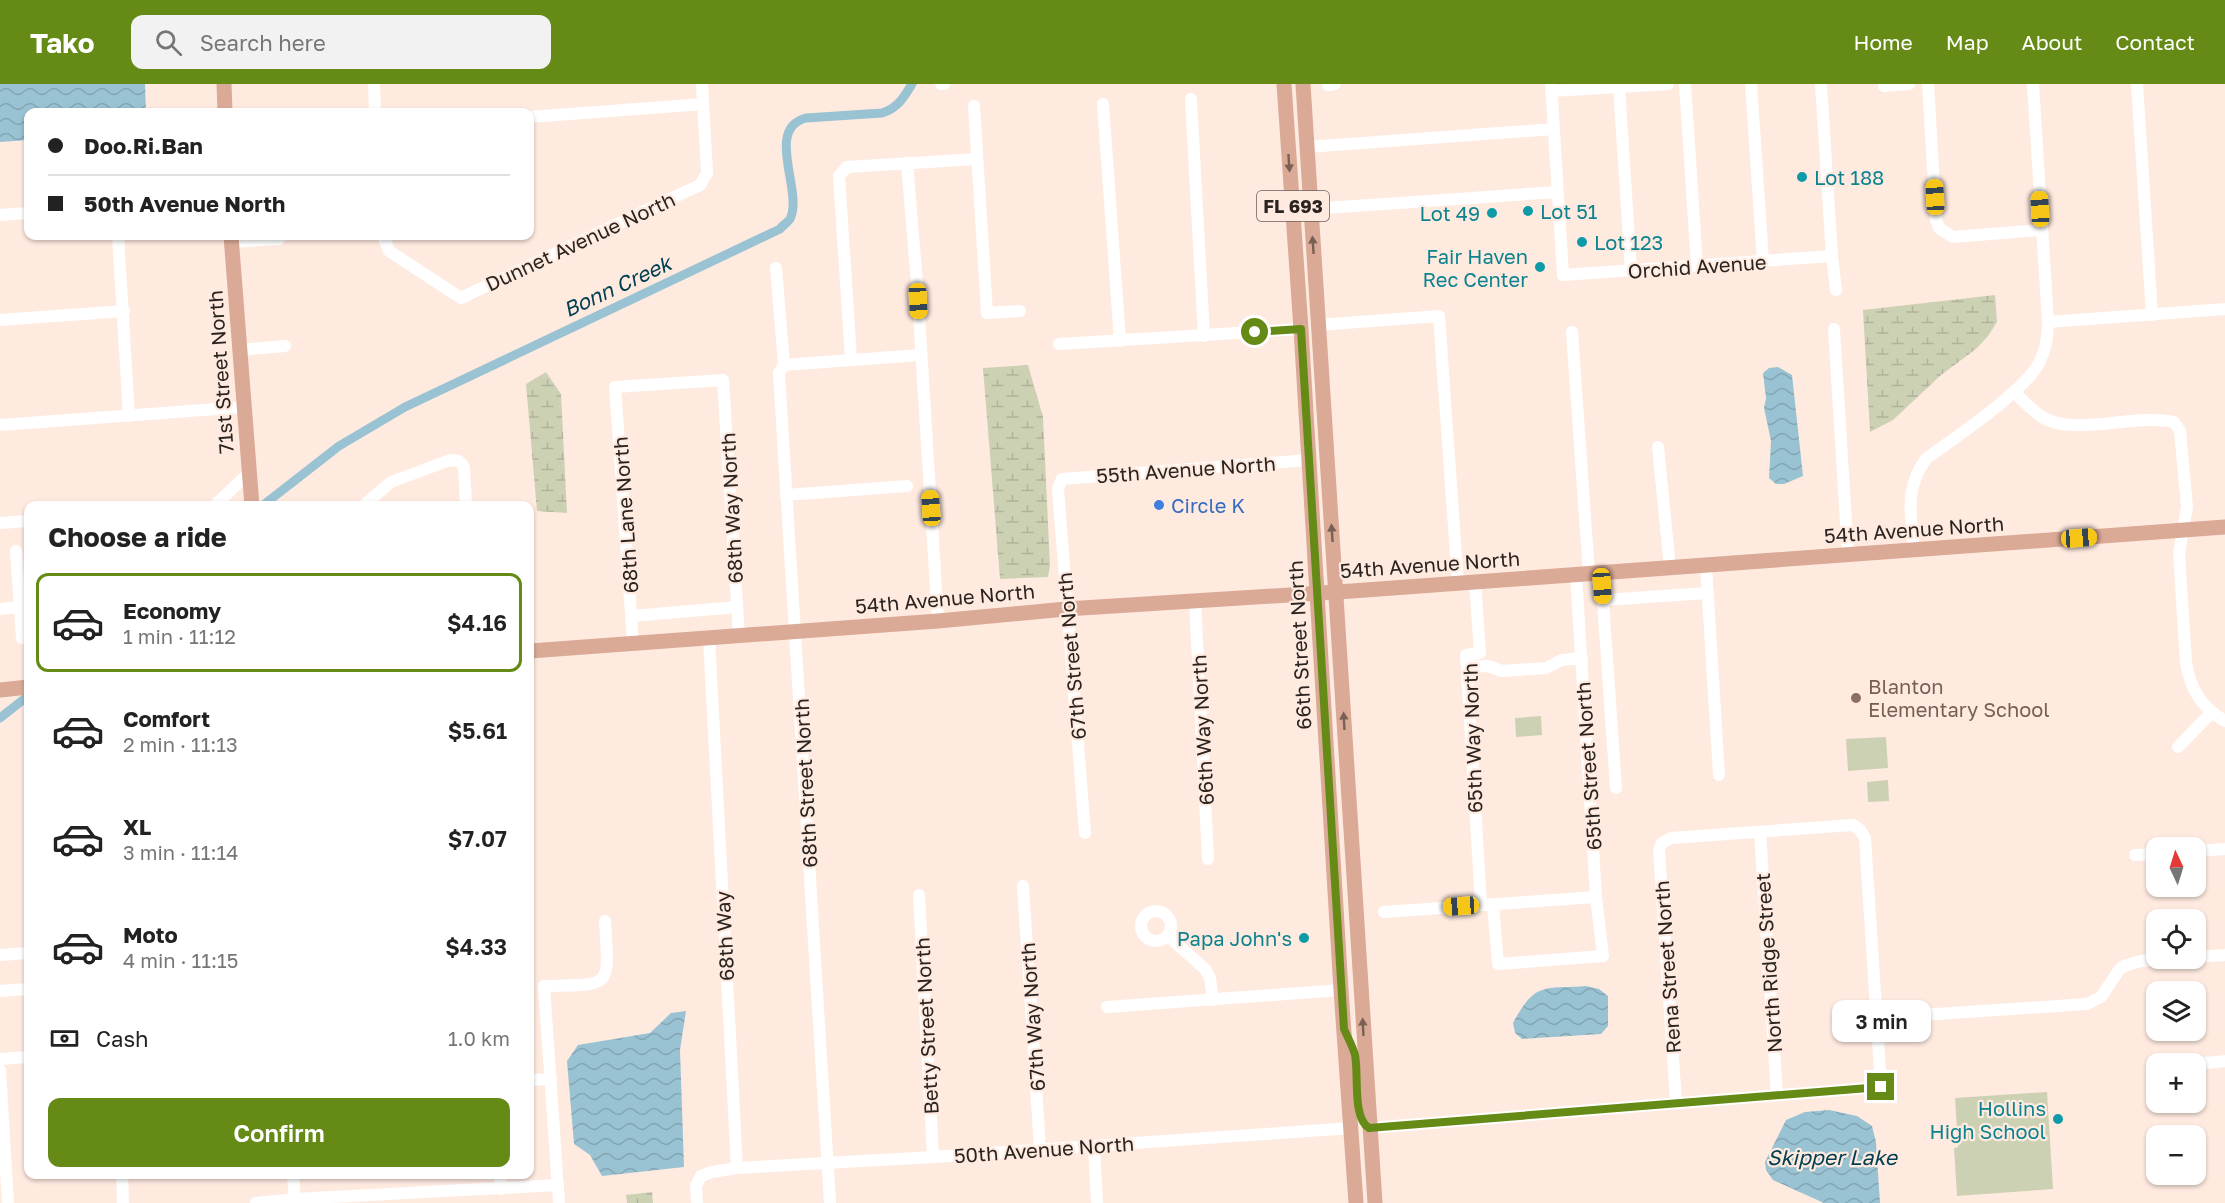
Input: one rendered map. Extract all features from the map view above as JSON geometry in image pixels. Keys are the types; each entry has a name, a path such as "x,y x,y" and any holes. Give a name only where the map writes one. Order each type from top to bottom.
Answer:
{"main road":[{"path":"224,84 225,108"},
{"name":"66th Street North","path":"1284,84 1356,1203"},
{"path":"1293,84 1299,147 1307,152"},
{"name":"66th Street North","path":"1303,84 1375,1203"},
{"path":"1294,229 1298,240 1308,309 1318,325"},
{"name":"71st Street North","path":"232,240 251,499"},
{"path":"1301,329 1307,337 1311,358 1315,403 1325,421"},
{"name":"54th Avenue North","path":"534,651 938,621 1066,609 1336,592 2225,527"},
{"path":"0,690 24,687"},
{"path":"1326,744 1336,756 1340,788 1349,790"},
{"path":"1330,808 1340,814 1344,848 1353,859"},
{"path":"1333,867 1341,870 1345,876 1351,959 1360,975"},
{"path":"1344,1029 1355,1054 1360,1113 1364,1124 1369,1128"},
{"path":"1352,1128 1357,1131 1361,1144 1365,1188 1375,1203"}],"street":[{"path":"374,84 375,108"},
{"path":"534,117 703,104 702,84"},
{"path":"1328,84 1335,84"},
{"path":"1311,209 1557,192 1552,88 1668,84"},
{"path":"1685,84 1697,266"},
{"path":"1751,84 1763,261"},
{"path":"1821,84 1836,290"},
{"path":"1884,86 1909,84"},
{"path":"1928,84 1936,219 1939,228 1953,237 2041,230"},
{"path":"1914,550 1910,497 1918,470 1926,459 2014,392 2033,373 2048,337 2033,84"},
{"path":"2138,84 2152,315"},
{"path":"1619,87 1631,270"},
{"path":"1191,99 1204,336"},
{"name":"Dunnet Avenue North","path":"385,240 389,251 460,298 700,185 707,173 703,104"},
{"path":"1103,104 1120,341"},
{"path":"974,106 987,312 1020,311"},
{"path":"1307,152 1554,129"},
{"path":"851,359 839,176 848,166 977,159"},
{"path":"907,163 938,621"},
{"name":"Orchid Avenue","path":"1557,192 1563,275 1832,256"},
{"path":"0,215 24,213"},
{"path":"118,240 129,416"},
{"name":"68th Street North","path":"776,268 784,364 779,373 786,495 830,1203"},
{"path":"2048,322 2225,309"},
{"path":"0,320 123,311"},
{"path":"1318,325 1439,316 1458,583"},
{"path":"1059,344 1301,329"},
{"path":"1834,329 1848,555"},
{"path":"1572,332 1589,574 1603,600 1616,788"},
{"path":"240,350 285,346"},
{"path":"784,364 920,355"},
{"name":"68th Way North","path":"615,387 723,380 739,636"},
{"name":"68th Lane North","path":"615,387 633,644"},
{"path":"2014,392 2044,418 2061,423 2077,425 2160,419 2174,422 2180,431 2187,507 2179,553 2186,663 2189,680 2196,697 2211,713 2225,722"},
{"path":"0,425 244,407"},
{"path":"1658,447 1670,568"},
{"path":"369,501 390,482 450,460 459,460 464,467 466,501"},
{"name":"55th Avenue North","path":"1062,478 1309,460"},
{"path":"219,501 249,473"},
{"name":"67th Street North","path":"1062,478 1058,489 1084,833"},
{"path":"786,495 907,486"},
{"path":"0,523 24,521"},
{"path":"16,551 22,638"},
{"path":"1706,565 1719,775"},
{"name":"65th Street North","path":"1498,964 1603,956 1596,897 1582,658 1589,574"},
{"name":"65th Way North","path":"1475,582 1480,653 1466,655 1487,904 1498,964"},
{"path":"1603,600 1708,593"},
{"name":"66th Way North","path":"1195,601 1208,859"},
{"path":"632,616 737,607"},
{"path":"0,609 20,608"},
{"name":"68th Way","path":"709,638 737,1168"},
{"path":"1467,667 1488,666 1502,671 1546,668 1562,660 1582,658"},
{"path":"2178,747 2211,713"},
{"path":"1369,1128 1881,1087 1865,838 1853,825 1760,832"},
{"name":"Rena Street North","path":"1676,1102 1659,850 1662,843 1671,838 1760,832"},
{"name":"North Ridge Street","path":"1760,832 1777,1095"},
{"path":"2206,850 2225,849"},
{"path":"2135,855 2146,854"},
{"name":"67th Way North","path":"1023,886 1040,1148"},
{"name":"Betty Street North","path":"919,894 933,1157"},
{"path":"1384,912 1596,897"},
{"path":"559,1203 544,986 594,985 603,981 608,971 605,921"},
{"path":"1168,936 1205,969 1210,978 1213,1000"},
{"path":"0,955 24,953"},
{"path":"2206,956 2225,955"},
{"path":"1876,1018 2087,1004 2101,998 2124,966 2146,961"},
{"path":"0,991 24,989"},
{"path":"1107,1007 1341,990"},
{"path":"0,1059 24,1057"},
{"path":"2206,1063 2225,1061"},
{"path":"0,1070 1,1119 8,1203"},
{"path":"534,1080 551,1079"},
{"name":"50th Avenue North","path":"737,1168 1352,1128"},
{"path":"1094,1146 1097,1203"},
{"path":"697,1203 696,1186 701,1176 737,1168"},
{"path":"122,1179 123,1203"},
{"path":"293,1179 295,1201"},
{"path":"500,1179 501,1189"},
{"path":"256,1203 558,1185"}],"green space":[{"path":"1995,295 1997,322 1988,336 1976,349 1941,375 1893,420 1870,432 1863,310"},
{"path":"1028,365 1043,417 1050,566 1048,577 1000,579 983,368"},
{"path":"546,372 561,394 567,513 537,511 526,384"},
{"path":"1541,716 1542,735 1516,737 1515,718"},
{"path":"1886,737 1888,768 1848,771 1846,739"},
{"path":"1888,780 1889,801 1868,802 1867,782"},
{"path":"2047,1092 2053,1189 1957,1196 1954,1148 1958,1147 1955,1098"},
{"path":"652,1192 653,1203 627,1203 626,1195"}],"water":[{"path":"0,84 145,84 146,108 24,108 24,140 0,142"},
{"path":"1778,367 1792,375 1803,476 1784,484 1776,484 1769,478 1771,441 1764,408 1766,398 1763,373 1769,368"},
{"path":"1586,986 1599,989 1608,996 1608,1026 1601,1034 1522,1039 1515,1033 1513,1023 1534,994 1550,988"},
{"path":"686,1011 680,1050 684,1167 602,1176 590,1155 574,1144 567,1061 578,1045 650,1033 671,1013"},
{"name":"Skipper Lake","path":"1829,1110 1857,1116 1872,1126 1876,1142 1880,1203 1824,1203 1773,1180 1766,1170 1765,1162 1786,1120 1805,1112"}],"waterway":[{"name":"Bonn Creek","path":"268,501 339,446 405,407 780,229 790,219 793,207 786,148 788,135 794,124 806,118 888,111 903,98 912,84"},
{"name":"Bonn Creek","path":"0,718 24,699"}],"place":[{"name":"Lot 188","path":"1802,177"},
{"name":"Lot 51","path":"1528,211"},
{"name":"Lot 49","path":"1492,213"},
{"name":"Lot 123","path":"1582,242"},
{"name":"Fair Haven Rec Center","path":"1540,267"},
{"name":"Circle K","path":"1159,505"},
{"name":"Blanton Elementary School","path":"1856,698"},
{"name":"Papa John's","path":"1304,938"},
{"name":"Hollins High School","path":"2058,1119"}],"route":[{"path":"1255,332 1301,329 1344,1029 1355,1054 1360,1113 1364,1124 1369,1128 1881,1087"}]}
